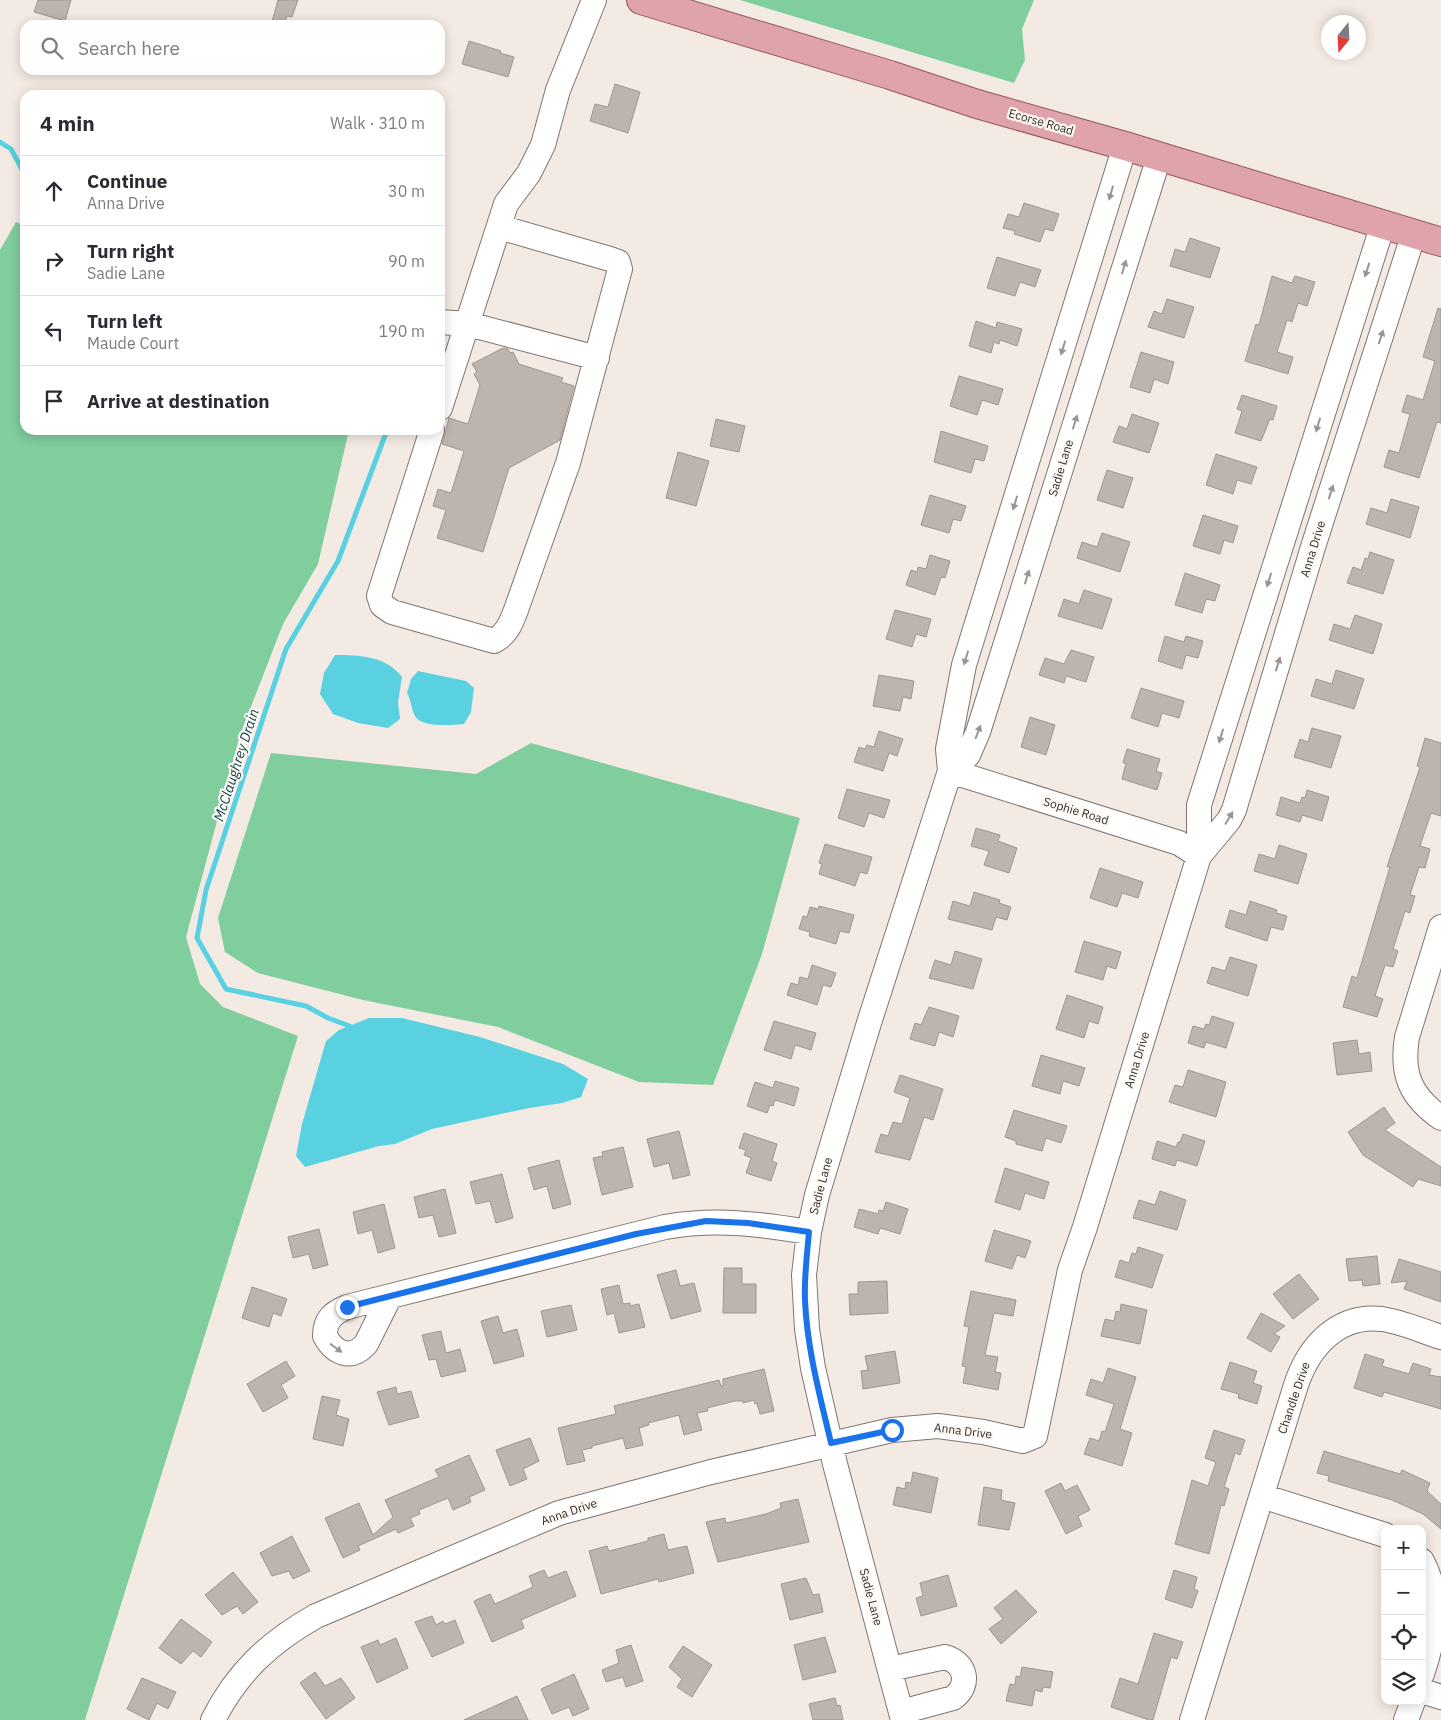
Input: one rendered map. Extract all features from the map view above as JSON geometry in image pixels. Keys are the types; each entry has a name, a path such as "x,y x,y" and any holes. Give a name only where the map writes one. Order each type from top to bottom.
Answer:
{"main road":[{"name":"Ecorse Road","path":"641,0 977,104 1124,146 1441,242"}],"street":[{"path":"445,393 506,204 529,173 543,145 558,90 594,0"},
{"name":"Sadie Lane","path":"890,1669 945,1657 953,1659 961,1666 965,1675 962,1689 953,1698 902,1716 813,1368 807,1329 804,1275 809,1232 817,1195 950,771 948,749 964,665 1124,146"},
{"name":"Sadie Lane","path":"950,771 968,755 978,732 1159,157"},
{"name":"Anna Drive","path":"213,1720 235,1682 260,1655 297,1627 316,1616 559,1513 711,1472 892,1430 938,1426 983,1432 1023,1441 1035,1436 1070,1270 1085,1227 1199,856 1198,815 1200,805 1383,224"},
{"path":"430,435 380,596 382,604 392,612 494,641 508,629 516,610 568,463 620,269 618,262 498,227"},
{"name":"Anna Drive","path":"1199,856 1230,820 1234,810 1314,547 1414,233"},
{"path":"445,322 468,324 597,358"},
{"path":"1029,456 1062,466"},
{"path":"1283,537 1314,547"},
{"name":"Sophie Road","path":"950,771 1179,843 1199,856"},
{"path":"1441,927 1404,1052 1404,1067 1415,1092 1424,1104 1441,1118"},
{"path":"389,1298 636,1234 685,1224 726,1221 809,1232"},
{"name":"Chandle Drive","path":"1192,1720 1300,1375 1312,1351 1324,1337 1342,1325 1369,1319 1394,1322 1441,1337"},
{"path":"1262,1496 1381,1534"},
{"path":"1426,1567 1438,1597 1431,1662"},
{"path":"1426,1692 1441,1697"},
{"path":"1406,1720 1412,1705"}],"green space":[{"path":"740,0 1034,0 1022,29 1025,60 1014,83"},
{"path":"16,222 20,224 20,435 348,435 318,564 283,624 240,735 186,937 200,984 223,1007 298,1036 85,1720 0,1720 0,250"},
{"path":"531,743 800,818 762,954 713,1085 639,1082 498,1027 363,1000 258,973 225,952 218,918 271,753 476,774"}],"water":[{"path":"335,655 354,655 372,658 396,670 402,677 398,702 400,719 388,728 358,723 333,714 320,694 324,673"},
{"path":"418,671 466,681 474,688 471,712 464,724 430,724 418,720 407,693 411,679"},
{"path":"369,1018 402,1018 480,1037 563,1064 588,1079 581,1097 562,1103 529,1108 432,1129 395,1144 379,1146 305,1167 296,1156 302,1124 326,1041 339,1030"}],"building":[{"path":"38,0 71,0 65,20 34,12"},
{"path":"278,0 298,0 292,17 287,16 286,20 272,20"},
{"path":"469,41 514,57 508,77 462,64"},
{"path":"615,84 640,92 628,133 590,121 595,104 608,107"},
{"path":"1024,203 1059,214 1053,231 1045,229 1040,242 1014,234 1015,231 1003,228 1008,214 1019,217"},
{"path":"1190,238 1220,248 1210,278 1170,266 1175,249 1185,252"},
{"path":"997,257 1041,270 1035,287 1020,282 1015,296 987,288"},
{"path":"1272,276 1292,283 1295,276 1315,282 1307,306 1298,303 1292,322 1287,320 1277,352 1293,357 1288,374 1245,361 1256,324 1259,325"},
{"path":"1167,299 1194,307 1184,338 1148,327 1154,311 1162,314"},
{"path":"1438,308 1441,309 1441,423 1437,422 1419,478 1384,467 1389,450 1399,453 1410,414 1402,412 1407,395 1423,400 1435,361 1423,357"},
{"path":"976,321 996,328 997,322 1022,329 1017,346 1000,340 999,344 994,342 991,353 969,346"},
{"path":"503,348 508,349 510,353 513,352 519,364 563,378 561,382 574,386 560,440 509,468 483,552 437,538 446,510 433,506 438,489 451,493 464,451 442,444 449,418 468,424 480,385 474,374 477,372 472,364"},
{"path":"1141,352 1174,362 1168,384 1154,379 1150,393 1130,387"},
{"path":"959,376 1003,389 998,405 982,400 977,415 950,406"},
{"path":"1242,395 1277,406 1273,420 1270,419 1261,441 1235,433 1242,411 1237,409"},
{"path":"1132,414 1159,423 1149,453 1113,442 1119,426 1127,429"},
{"path":"716,419 745,426 739,452 710,446"},
{"path":"941,431 988,446 984,461 975,459 971,473 934,462"},
{"path":"678,452 709,461 696,506 666,498"},
{"path":"1216,454 1257,467 1251,484 1237,480 1233,494 1206,485"},
{"path":"1107,470 1133,478 1123,508 1097,500"},
{"path":"930,495 966,506 961,521 953,519 949,533 921,525"},
{"path":"1391,499 1419,507 1410,538 1366,524 1371,508 1387,513"},
{"path":"1203,515 1238,526 1233,543 1224,540 1220,554 1193,546"},
{"path":"1102,533 1130,542 1120,572 1077,558 1082,542 1097,547"},
{"path":"1370,552 1394,560 1383,594 1347,583 1353,567 1361,570 1365,558 1368,559"},
{"path":"930,555 950,561 945,578 941,577 935,595 906,585 911,570 917,572 918,567 926,569"},
{"path":"1185,573 1220,585 1215,601 1206,599 1202,613 1175,605"},
{"path":"1084,590 1112,599 1102,629 1058,616 1064,599 1079,604"},
{"path":"895,610 931,619 926,637 916,634 912,647 886,639"},
{"path":"1355,615 1382,624 1373,654 1329,640 1334,624 1350,629"},
{"path":"1165,636 1184,642 1186,636 1203,641 1198,658 1186,655 1182,669 1158,661"},
{"path":"1071,650 1094,657 1086,682 1066,676 1064,683 1039,675 1045,658 1064,664"},
{"path":"1336,670 1364,679 1354,709 1311,696 1316,679 1332,684"},
{"path":"879,675 914,681 911,699 903,697 900,711 873,706"},
{"path":"1141,688 1184,701 1179,718 1162,713 1158,727 1131,718"},
{"path":"1030,717 1055,725 1046,755 1021,747"},
{"path":"1312,728 1341,736 1331,768 1294,757 1300,739 1308,742"},
{"path":"879,731 903,739 897,756 889,753 883,771 854,762 859,747 865,749 867,745 874,747"},
{"path":"1425,738 1441,743 1441,816 1431,813 1420,846 1430,849 1425,868 1419,867 1410,895 1415,896 1410,913 1405,911 1393,949 1398,951 1393,967 1385,965 1375,996 1383,999 1377,1017 1343,1007 1352,976 1357,978 1390,867 1387,867 1420,767 1417,766"},
{"path":"1127,749 1160,759 1156,771 1162,773 1157,790 1122,779 1126,763 1123,763"},
{"path":"847,789 890,800 884,818 869,813 864,827 838,818"},
{"path":"1307,790 1329,797 1322,821 1302,815 1300,822 1276,815 1281,797 1300,803 1302,797 1305,798"},
{"path":"976,828 1000,835 998,841 1017,848 1009,873 984,865 989,851 971,846"},
{"path":"825,844 872,857 867,874 860,872 855,886 819,874 822,864 819,863"},
{"path":"1279,845 1307,854 1298,884 1254,871 1259,854 1275,859"},
{"path":"1100,868 1143,882 1138,898 1122,893 1117,907 1090,898"},
{"path":"974,892 1000,900 999,903 1011,907 1007,920 996,917 992,930 948,919 953,901 970,906"},
{"path":"1250,901 1277,910 1276,913 1287,916 1283,930 1271,927 1267,941 1225,927 1230,910 1246,915"},
{"path":"819,906 854,915 849,933 840,931 836,944 809,936 810,932 799,929 803,916 807,917 810,907 818,909"},
{"path":"1084,941 1121,952 1116,969 1107,966 1103,980 1075,972"},
{"path":"955,951 982,959 973,989 929,978 935,960 951,965"},
{"path":"1230,957 1257,965 1248,996 1207,983 1212,967 1225,971"},
{"path":"812,965 836,973 831,987 823,985 817,1005 787,995 791,983 798,985 800,977 808,979"},
{"path":"1067,995 1103,1007 1098,1024 1089,1021 1084,1038 1056,1029"},
{"path":"929,1007 959,1016 953,1037 939,1032 935,1046 910,1039 915,1023 921,1025"},
{"path":"1212,1016 1234,1023 1226,1048 1206,1042 1204,1048 1188,1043 1193,1026 1204,1029 1206,1024 1209,1025"},
{"path":"774,1021 816,1033 811,1050 795,1045 791,1059 764,1050"},
{"path":"1357,1040 1359,1054 1370,1052 1372,1071 1337,1075 1333,1043"},
{"path":"1041,1055 1085,1068 1079,1086 1063,1081 1060,1094 1032,1086"},
{"path":"1188,1070 1226,1082 1216,1117 1169,1102 1175,1085 1183,1087"},
{"path":"900,1075 943,1089 933,1120 924,1117 910,1160 875,1152 881,1134 888,1136 893,1122 902,1124 910,1098 894,1092"},
{"path":"775,1081 799,1088 794,1106 775,1100 773,1106 770,1105 767,1113 747,1106 755,1082 773,1088"},
{"path":"1384,1107 1395,1123 1385,1130 1441,1167 1441,1186 1418,1179 1413,1187 1363,1155 1348,1132"},
{"path":"1014,1110 1067,1126 1061,1143 1046,1138 1042,1151 1016,1144 1016,1141 1005,1137"},
{"path":"679,1131 690,1175 673,1179 669,1163 654,1167 647,1139"},
{"path":"744,1133 777,1144 772,1161 777,1163 771,1181 746,1173 751,1158 744,1155 746,1150 739,1148"},
{"path":"1183,1134 1205,1141 1197,1166 1177,1160 1175,1166 1152,1159 1157,1141 1176,1147"},
{"path":"623,1147 633,1187 602,1195 593,1158 603,1156 602,1152"},
{"path":"559,1160 571,1204 553,1209 547,1186 534,1190 528,1168"},
{"path":"1005,1168 1049,1182 1044,1199 1025,1193 1020,1210 995,1202"},
{"path":"502,1174 513,1218 496,1223 490,1201 476,1204 470,1182"},
{"path":"445,1189 456,1233 439,1237 433,1215 419,1218 414,1197"},
{"path":"1160,1191 1186,1200 1177,1230 1133,1218 1139,1200 1155,1205"},
{"path":"886,1202 908,1209 900,1234 880,1228 878,1234 854,1227 859,1209 878,1214 879,1210 883,1211"},
{"path":"384,1204 395,1248 378,1253 372,1230 358,1234 353,1212"},
{"path":"319,1229 328,1265 313,1269 309,1254 293,1258 288,1237"},
{"path":"994,1230 1031,1241 1025,1258 1017,1255 1012,1269 985,1261"},
{"path":"1138,1247 1163,1255 1152,1288 1115,1277 1120,1260 1129,1263 1132,1253 1136,1254"},
{"path":"1377,1256 1380,1284 1363,1286 1362,1280 1349,1281 1346,1259"},
{"path":"1399,1259 1441,1272 1441,1302 1404,1289 1407,1281 1391,1283"},
{"path":"724,1268 742,1268 742,1284 756,1284 756,1313 723,1313"},
{"path":"676,1270 680,1286 694,1283 701,1311 671,1319 657,1275"},
{"path":"1299,1274 1319,1299 1293,1319 1273,1294"},
{"path":"887,1281 888,1313 850,1315 849,1294 858,1294 858,1282"},
{"path":"619,1285 623,1304 630,1303 630,1306 639,1304 645,1327 619,1333 614,1313 607,1315 601,1289"},
{"path":"252,1287 287,1299 281,1316 273,1313 269,1327 242,1318"},
{"path":"971,1291 1016,1300 1013,1316 994,1313 985,1355 998,1357 995,1372 1001,1373 998,1390 963,1383 966,1367 962,1366 969,1327 964,1326"},
{"path":"1121,1304 1147,1310 1140,1344 1101,1336 1105,1319 1114,1321 1116,1311 1120,1312"},
{"path":"571,1305 577,1330 547,1337 541,1311"},
{"path":"1261,1313 1285,1326 1274,1334 1280,1337 1271,1352 1247,1338"},
{"path":"498,1316 503,1333 517,1329 524,1356 494,1364 481,1321"},
{"path":"441,1331 446,1353 460,1349 466,1371 441,1377 436,1359 429,1360 422,1335"},
{"path":"895,1351 900,1383 863,1389 861,1371 868,1370 865,1356"},
{"path":"1365,1354 1384,1360 1382,1366 1409,1374 1413,1363 1431,1369 1429,1375 1441,1377 1441,1409 1384,1392 1382,1397 1354,1388"},
{"path":"286,1361 295,1376 281,1385 288,1398 263,1412 247,1384"},
{"path":"1230,1362 1257,1371 1253,1383 1262,1386 1257,1404 1238,1398 1239,1394 1221,1389"},
{"path":"1108,1368 1136,1377 1120,1429 1132,1433 1122,1466 1084,1454 1090,1438 1099,1441 1102,1431 1105,1432 1114,1404 1086,1395 1091,1379 1103,1383"},
{"path":"764,1369 774,1411 760,1414 757,1403 755,1404 754,1400 743,1403 743,1401 735,1401 707,1408 708,1411 697,1413 702,1430 684,1435 679,1415 648,1423 649,1425 639,1428 643,1445 626,1449 623,1438 592,1446 592,1448 582,1450 585,1461 567,1465 558,1428 616,1414 614,1406 719,1380 721,1386 723,1386 723,1379"},
{"path":"396,1387 397,1394 411,1391 419,1417 389,1425 377,1392"},
{"path":"322,1396 340,1400 336,1415 349,1419 343,1446 313,1439"},
{"path":"1214,1430 1245,1440 1240,1455 1235,1453 1224,1487 1229,1489 1224,1506 1221,1505 1209,1554 1175,1544 1192,1480 1208,1486 1216,1462 1205,1458"},
{"path":"530,1438 539,1461 523,1469 527,1479 510,1486 496,1450"},
{"path":"1324,1451 1400,1474 1402,1470 1430,1483 1427,1491 1441,1504 1441,1529 1423,1514 1392,1500 1328,1481 1329,1476 1317,1473"},
{"path":"469,1455 485,1490 469,1497 471,1502 453,1510 448,1498 419,1510 420,1514 410,1518 414,1526 398,1533 396,1529 358,1546 360,1550 343,1558 325,1518 359,1503 373,1535 393,1517 385,1500 439,1477 435,1470"},
{"path":"913,1472 938,1478 931,1513 893,1505 897,1487 905,1489 906,1482 911,1483"},
{"path":"1061,1483 1065,1491 1077,1485 1090,1510 1078,1516 1082,1526 1066,1534 1045,1491"},
{"path":"984,1487 1002,1490 1001,1500 1015,1503 1009,1530 978,1525"},
{"path":"798,1499 809,1542 718,1562 706,1522 725,1518 726,1523 766,1514 781,1508 780,1503"},
{"path":"664,1534 668,1550 687,1546 694,1573 659,1582 658,1579 601,1594 589,1551 607,1546 609,1551 648,1541 648,1538"},
{"path":"292,1536 310,1571 293,1579 289,1571 272,1576 260,1553"},
{"path":"544,1570 548,1578 566,1571 576,1596 521,1620 524,1628 492,1642 474,1601 490,1594 495,1604 533,1587 529,1576"},
{"path":"1174,1570 1197,1577 1194,1589 1198,1591 1192,1608 1165,1599"},
{"path":"233,1572 258,1602 243,1614 237,1606 222,1615 205,1595"},
{"path":"948,1575 957,1606 921,1616 916,1598 923,1596 920,1583"},
{"path":"806,1578 813,1595 819,1594 823,1612 790,1620 781,1584"},
{"path":"1016,1590 1037,1612 1001,1644 989,1629 1003,1619 994,1608"},
{"path":"432,1616 436,1625 443,1621 445,1624 455,1620 464,1643 432,1657 415,1622"},
{"path":"181,1619 212,1642 201,1657 193,1651 181,1664 159,1648"},
{"path":"1154,1633 1183,1642 1177,1659 1171,1657 1153,1720 1149,1720 1111,1707 1120,1678 1138,1684"},
{"path":"825,1637 836,1672 803,1680 794,1645"},
{"path":"396,1638 408,1668 377,1683 361,1647 378,1640 380,1645"},
{"path":"631,1645 643,1681 626,1687 623,1677 606,1682 602,1670 619,1663 616,1650"},
{"path":"683,1646 712,1665 692,1697 677,1687 682,1679 669,1667"},
{"path":"1022,1667 1053,1672 1050,1688 1043,1687 1042,1692 1035,1690 1032,1706 1006,1701 1010,1684 1015,1685 1016,1676 1020,1677"},
{"path":"315,1672 325,1686 341,1678 355,1698 326,1719 300,1683"},
{"path":"574,1674 589,1709 573,1716 569,1707 552,1714 541,1689"},
{"path":"142,1678 176,1692 168,1709 157,1703 149,1720 127,1709"},
{"path":"517,1696 528,1720 464,1720"},
{"path":"835,1698 837,1706 840,1705 843,1720 813,1720 809,1704"}],"waterway":[{"name":"McClaughrey Drain","path":"0,142 11,149 20,166"},
{"name":"McClaughrey Drain","path":"352,1027 328,1018 306,1006 226,989 197,938 206,890 286,649 338,561 385,435"}],"route":[{"path":"347,1307 389,1298 665,1227 706,1221 726,1221 809,1232 804,1275 807,1329 813,1368 831,1443 892,1430"}]}
